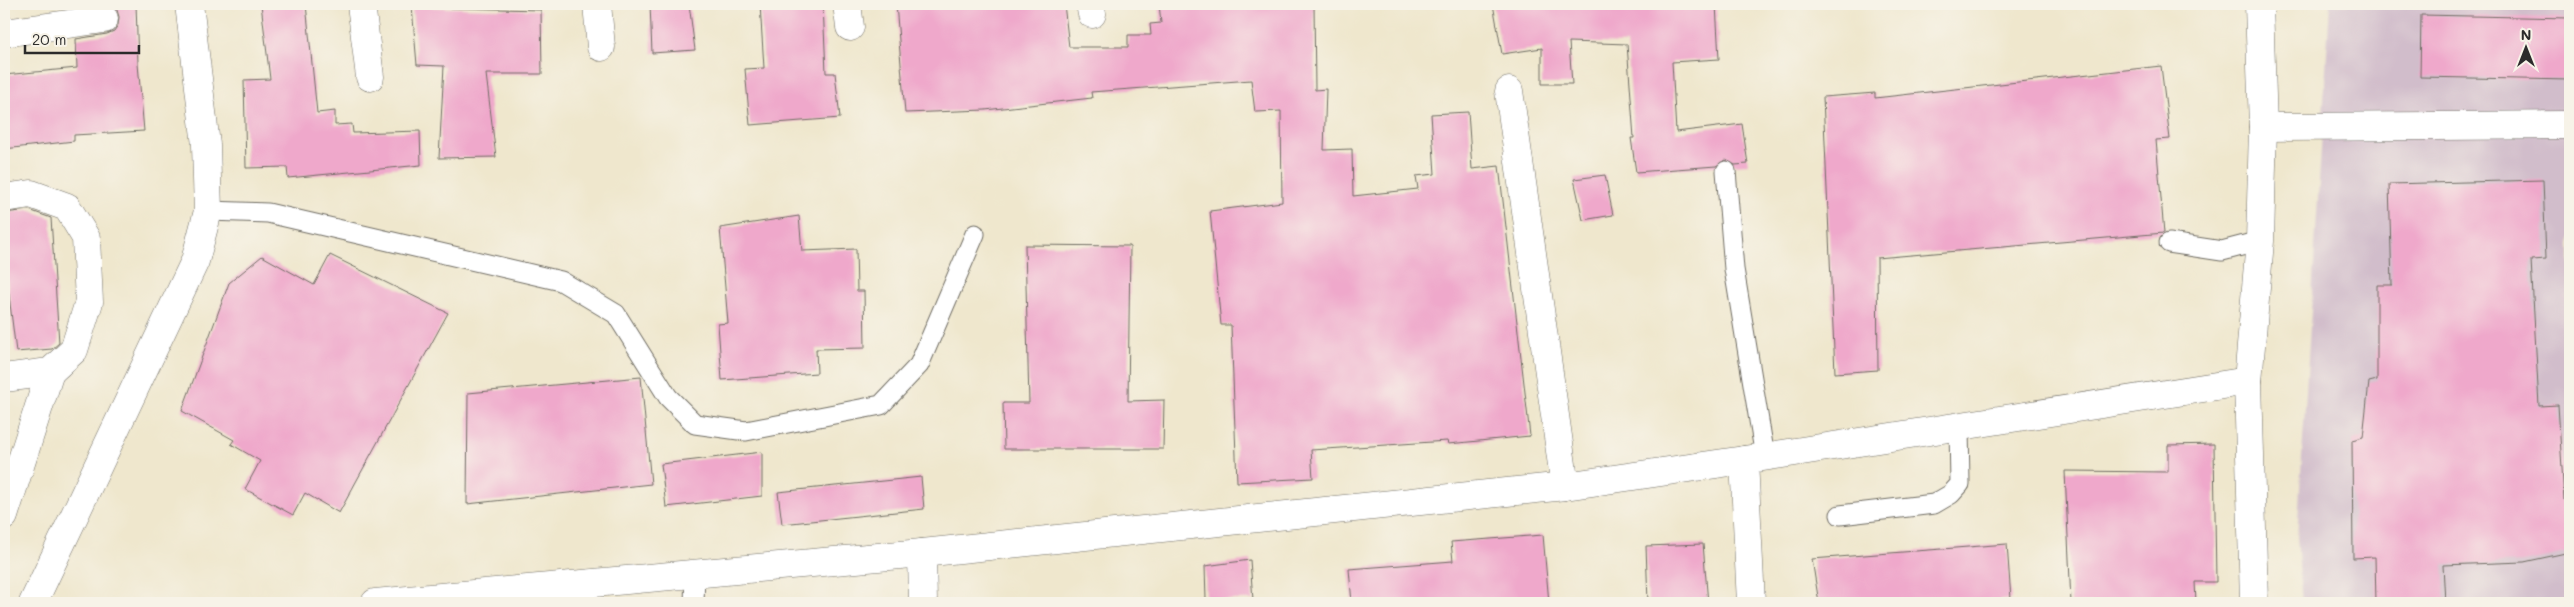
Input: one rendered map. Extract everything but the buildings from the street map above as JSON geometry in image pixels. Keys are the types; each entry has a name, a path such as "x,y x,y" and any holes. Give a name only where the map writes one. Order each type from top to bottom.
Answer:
{"street":[{"path":"34,603 195,261 208,211 206,145 189,4"},
{"path":"361,4 370,77"},
{"path":"597,4 601,47"},
{"path":"2254,603 2248,381 2260,241 2263,128 2259,4"},
{"path":"4,33 104,19"},
{"path":"1509,91 1565,486"},
{"path":"2263,128 2570,125"},
{"path":"4,198 31,194 67,207 86,238 89,302 74,350 50,372 4,516"},
{"path":"4,378 50,372"},
{"path":"375,603 922,553 1565,486 1959,427 2248,381"},
{"path":"1751,603 1755,458"},
{"path":"922,553 923,603"}],"lane":[{"path":"1726,171 1734,269 1755,458"},
{"path":"208,211 268,213 561,282 616,314 668,397 695,424 746,431 881,405 919,365 975,234"},
{"path":"2169,243 2222,251 2260,241"},
{"path":"1840,515 1934,504 1951,494 1960,484 1959,427"},
{"path":"694,603 695,574"}],"shaded area":[{"path":"2330,4 2570,4 2570,603 2302,603 2297,537"}]}
